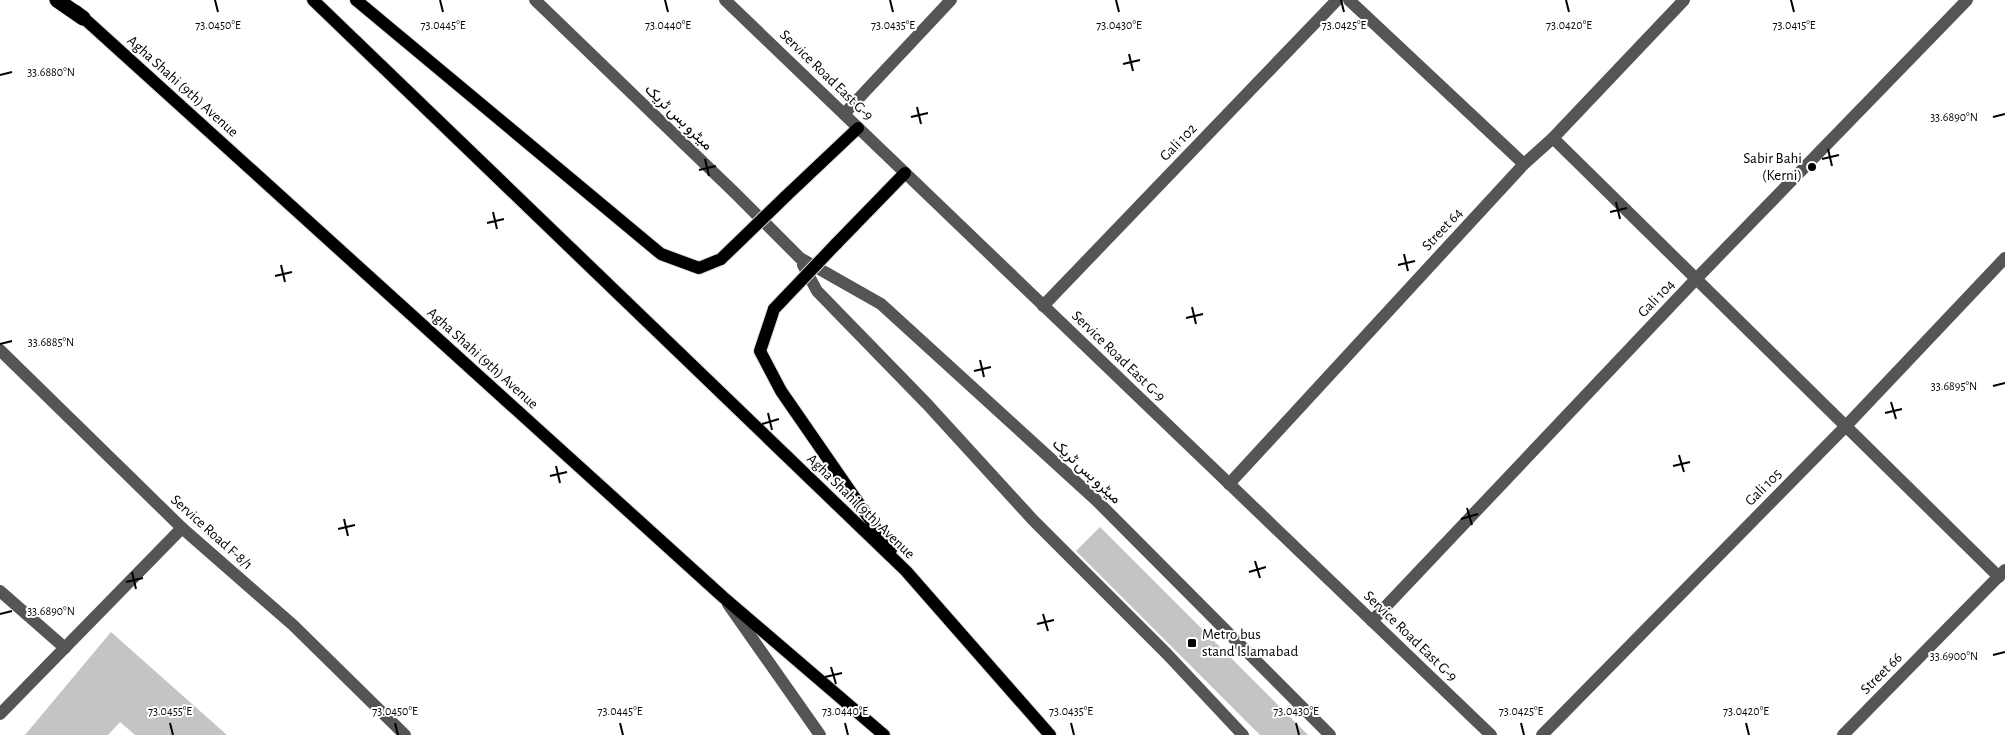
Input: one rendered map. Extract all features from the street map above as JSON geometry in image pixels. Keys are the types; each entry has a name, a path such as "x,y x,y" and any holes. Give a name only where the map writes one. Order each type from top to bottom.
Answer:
{"highway":[{"path":"57,0 83,18"}],"main road":[{"name":"Agha Shahi (9th) Avenue","path":"65,0 723,597 884,735"},
{"name":"Agha Shahi (9th) Avenue","path":"313,0 906,571 1050,735"},
{"path":"356,0 661,254 699,268 721,259 858,128"},
{"path":"905,173 774,309 760,351 781,391 906,571"}],"street":[{"name":"میٹرو بس ٹریک","path":"534,0 729,187 800,258 881,304 1096,500 1330,735"},
{"name":"Service Road East G-9","path":"725,0 1491,735"},
{"path":"844,114 951,0"},
{"name":"Gali 102","path":"1043,306 1337,0"},
{"path":"1350,0 1524,164"},
{"name":"Street 64","path":"1229,484 1524,164 1552,138 1684,0"},
{"name":"Gali 104","path":"1372,621 1696,279 1967,0"},
{"path":"1552,138 1845,427 2002,574"},
{"name":"میٹرو بس ٹریک","path":"800,258 817,291 927,404 1033,520 1167,654 1243,735"},
{"name":"Gali 105","path":"1542,735 1845,427 2005,258"},
{"name":"Service Road F-8/1","path":"0,350 182,528 293,625 405,735"},
{"path":"0,714 182,528"},
{"name":"Street 66","path":"1843,735 2002,574"},
{"path":"0,591 65,648"},
{"path":"723,597 820,735"}],"building":[{"name":"Metro bus stand Islamabad","path":"1100,527 1308,735 1260,735 1076,551"},
{"path":"111,632 227,735 135,735 120,722 108,735 25,735"}],"place":[{"name":"Sabir Bahi (Kerni)","path":"1812,167"},
{"name":"Metro bus stand Islamabad","path":"1192,643"}]}
